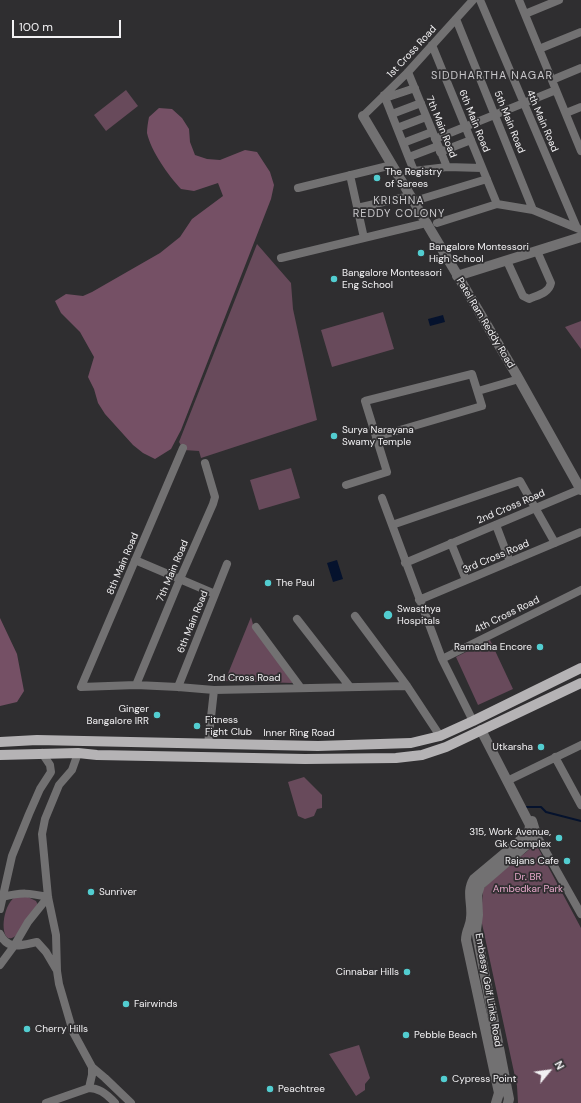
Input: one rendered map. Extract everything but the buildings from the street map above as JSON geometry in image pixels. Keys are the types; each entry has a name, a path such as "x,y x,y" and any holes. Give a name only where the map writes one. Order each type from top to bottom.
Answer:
{"main road":[{"name":"Inner Ring Road","path":"0,742 45,740 318,746 411,743 440,736 581,668"},
{"path":"0,755 78,754 235,758 396,758 422,754 446,747 581,683"}],"street":[{"name":"1st Cross Road","path":"363,116 385,97 473,0"},
{"name":"4th Main Road","path":"480,0 523,103 580,232"},
{"path":"519,0 581,149"},
{"path":"525,14 559,0"},
{"name":"5th Main Road","path":"456,19 533,210"},
{"path":"539,49 581,32"},
{"name":"6th Main Road","path":"432,46 497,204"},
{"path":"552,80 581,68"},
{"name":"7th Main Road","path":"408,72 447,167"},
{"path":"414,88 385,97 414,171 447,167 482,168"},
{"path":"409,157 466,127 556,90"},
{"path":"392,114 421,103"},
{"path":"566,113 581,107"},
{"name":"Patel Ram Reddy Road","path":"363,116 519,379 581,489"},
{"path":"398,128 426,117"},
{"path":"403,143 471,140"},
{"path":"298,188 392,165"},
{"path":"350,175 364,238"},
{"path":"421,199 487,179"},
{"path":"357,208 410,196"},
{"path":"437,223 497,204 533,210 580,232"},
{"path":"281,258 426,223"},
{"path":"458,276 537,251 580,232"},
{"path":"507,261 523,296 529,299 545,293 550,287 551,283 537,251"},
{"path":"346,485 387,472 376,437 365,401 472,374 482,406 376,437"},
{"path":"478,391 519,379"},
{"name":"8th Main Road","path":"81,687 183,448"},
{"name":"7th Main Road","path":"136,685 213,504 215,497 205,463"},
{"path":"392,525 520,481 555,543"},
{"name":"2nd Cross Road","path":"405,563 581,489"},
{"path":"382,498 442,659 472,721"},
{"path":"496,525 510,562"},
{"name":"3rd Cross Road","path":"419,600 581,532"},
{"path":"451,543 466,580"},
{"path":"135,560 215,594"},
{"name":"6th Main Road","path":"178,687 227,564"},
{"name":"4th Cross Road","path":"442,659 581,590"},
{"path":"355,616 407,686 440,736"},
{"path":"297,619 350,687"},
{"path":"256,627 301,688"},
{"name":"2nd Cross Road","path":"81,687 136,685 214,690 407,686"},
{"path":"208,744 214,690"},
{"path":"481,730 522,812 534,823 533,832 581,914"},
{"path":"507,781 581,745"},
{"path":"0,909 14,850 40,789 51,772 50,766 42,754"},
{"path":"78,754 72,770 60,785 43,824 48,897 56,935 57,971 59,984 73,1032 92,1067 131,1103"},
{"path":"555,757 581,805"},
{"name":"Embassy Golf Links Road","path":"508,1103 509,1099 476,930 475,917 477,895 480,884 531,841 533,832"},
{"path":"3,896 26,892 48,897"},
{"path":"0,965 14,946 28,922 48,897"},
{"name":"Embassy Golf Links Road","path":"475,917 466,933 466,940 499,1094 496,1103"},
{"path":"0,934 3,940 14,946 37,942 46,952 57,971"},
{"path":"89,1088 92,1076 92,1067"},
{"path":"46,1103 89,1088 96,1088 107,1095 115,1103"}],"green space":[{"path":"126,90 138,106 106,131 94,115"},
{"path":"257,244 291,283 293,309 317,420 201,458 199,451 184,450 179,442"},
{"path":"383,312 394,349 332,367 321,330"},
{"path":"581,321 581,349 565,327"},
{"path":"291,468 300,498 259,510 250,480"},
{"path":"251,617 254,628 293,683 225,681"},
{"path":"490,640 513,689 478,705 456,657"},
{"path":"304,777 322,795 322,808 317,809 314,816 305,819 298,816 288,782"},
{"name":"Dr. BR Ambedkar Park","path":"536,844 581,928 581,1103 518,1103 517,1086 481,919 483,889"},
{"path":"15,897 28,897 36,901 38,905 20,932 14,937 9,938 6,936 4,931 4,917 10,902"},
{"path":"359,1045 370,1078 365,1084 365,1090 356,1096 329,1054"}],"shaded area":[{"path":"159,108 172,109 182,118 189,129 190,142 195,155 207,159 220,160 245,150 257,152 270,172 274,185 271,199 181,430 171,449 155,459 143,453 133,445 105,414 98,403 94,389 88,377 94,357 80,332 61,313 55,301 66,294 83,296 92,292 160,253 180,237 192,219 223,196 218,183 194,191 181,189 171,177 156,155 147,133 149,117"},
{"path":"0,618 17,654 24,691 17,702 0,706"}],"water":[{"path":"443,315 445,322 430,326 428,319"},
{"path":"337,560 343,579 333,582 327,563"}],"waterway":[{"path":"525,807 541,807 546,812 581,821"}],"place":[{"name":"The Registry of Sarees","path":"377,178"},
{"name":"Bangalore Montessori High School","path":"421,253"},
{"name":"Bangalore Montessori Eng School","path":"334,279"},
{"name":"Surya Narayana Swamy Temple","path":"334,436"},
{"name":"The Paul","path":"268,583"},
{"name":"Swasthya Hospitals","path":"388,615"},
{"name":"Ramadha Encore","path":"540,647"},
{"name":"Ginger Bangalore IRR","path":"157,715"},
{"name":"Fitness Fight Club","path":"197,726"},
{"name":"Utkarsha","path":"541,747"},
{"name":"315, Work Avenue, Gk Complex","path":"559,838"},
{"name":"Rajans Cafe","path":"567,861"},
{"name":"Sunriver","path":"91,892"},
{"name":"Cinnabar Hills","path":"407,972"},
{"name":"Fairwinds","path":"126,1004"},
{"name":"Cherry Hills","path":"27,1029"},
{"name":"Pebble Beach","path":"406,1035"},
{"name":"Cypress Point","path":"444,1079"},
{"name":"Peachtree","path":"270,1089"}],"district":[{"name":"SIDDHARTHA NAGAR","path":"492,76"},
{"name":"KRISHNA REDDY COLONY","path":"399,207"}]}
